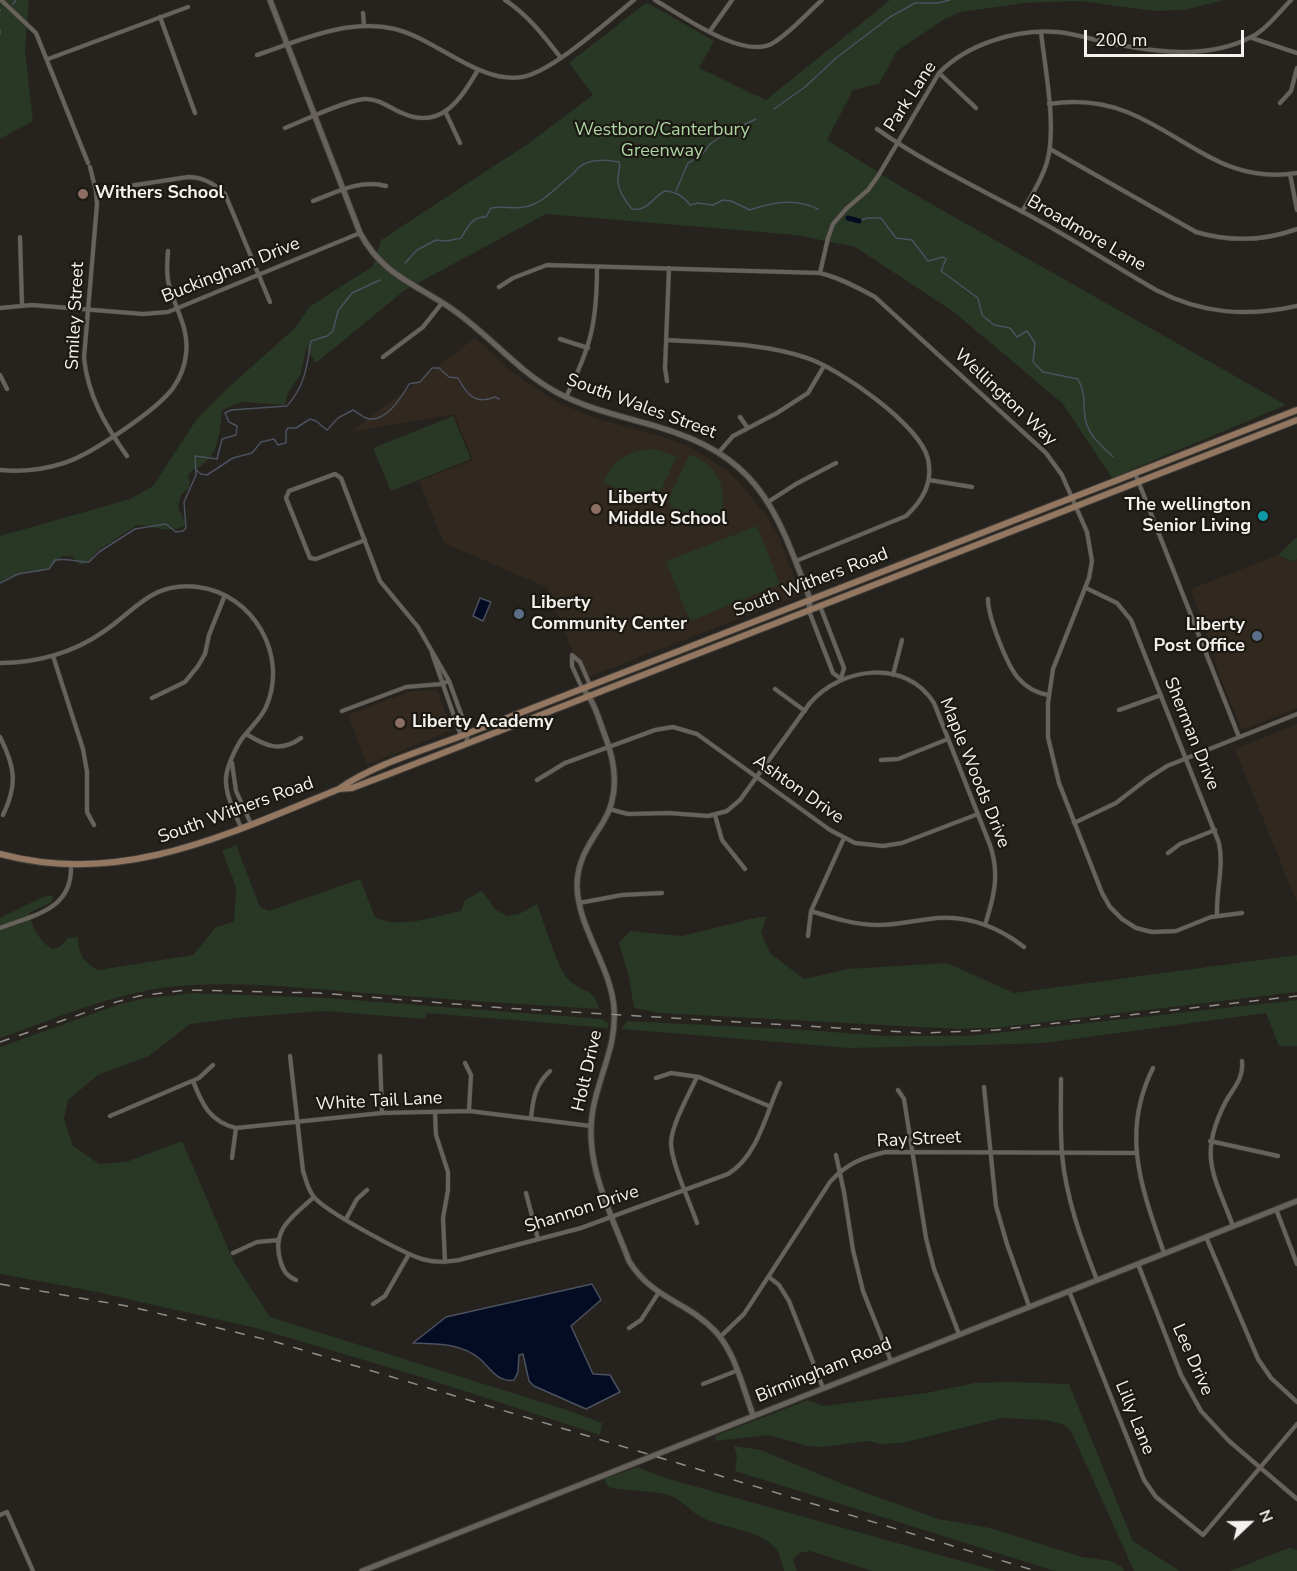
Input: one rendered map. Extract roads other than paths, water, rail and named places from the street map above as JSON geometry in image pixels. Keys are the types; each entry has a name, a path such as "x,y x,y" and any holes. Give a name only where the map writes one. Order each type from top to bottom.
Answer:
{"main road":[{"name":"South Withers Road","path":"0,854 71,865 134,860 163,855 193,846 339,789 352,788 582,688 1297,410"},
{"name":"South Withers Road","path":"465,738 589,695 809,611 1297,420"}],"street":[{"name":"Smiley Street","path":"1,0 36,33 89,165 97,204 84,358 86,379 95,404 127,456"},
{"name":"South Wales Street","path":"270,0 369,251 387,268 480,330 527,373 566,397 611,415 694,439 718,452 745,474 768,502 778,519 810,599 809,611"},
{"path":"505,0 528,19 561,58"},
{"path":"257,55 339,29 364,25 394,29 423,39 478,70 501,78 520,78 545,69 634,0"},
{"path":"655,0 735,45 750,48 767,46 777,40 822,0"},
{"path":"710,31 732,0"},
{"name":"Park Lane","path":"820,273 833,224 867,190 939,73 959,56 1009,37 1041,32 1056,32 1170,53 1218,48 1251,37 1292,0"},
{"path":"48,59 188,7"},
{"path":"363,13 364,25"},
{"path":"160,17 195,113"},
{"path":"1022,212 1045,170 1050,150 1049,104 1041,32"},
{"path":"1251,37 1297,53"},
{"path":"1280,104 1291,91 1297,68"},
{"path":"285,128 365,99 384,103 404,114 434,117 454,105 463,96 478,70"},
{"path":"939,73 976,108"},
{"path":"1049,104 1085,102 1113,107 1136,116 1228,167 1262,175 1297,172"},
{"path":"445,111 460,143"},
{"name":"Broadmore Lane","path":"877,129 976,189 1022,212 1156,290 1190,305 1215,311 1244,313 1268,312 1297,306"},
{"path":"1050,150 1196,232 1221,238 1251,239 1276,236 1297,229"},
{"path":"1290,174 1297,210"},
{"path":"96,191 196,177 217,186 225,194 270,302"},
{"path":"313,201 355,185 374,183 386,186"},
{"name":"Buckingham Drive","path":"0,308 22,305 151,315 178,309 360,233"},
{"path":"20,237 22,305"},
{"path":"0,470 26,471 64,463 87,453 161,400 178,380 185,362 187,344 184,324 168,282 168,251"},
{"name":"Wellington Way","path":"499,287 513,278 547,265 820,273 865,291 909,327 1046,453 1062,475 1086,532 1091,550 1091,570 1086,588 1058,653 1048,695 1047,720 1051,754 1059,783 1106,901 1115,914 1128,924 1144,931 1168,933 1217,915 1242,913"},
{"path":"566,397 588,348 597,306 597,267"},
{"path":"667,381 665,368 669,267"},
{"path":"383,357 423,327 442,303"},
{"path":"560,339 588,348"},
{"path":"666,340 764,348 807,358 839,372 872,395 920,441 928,458 929,480 919,503 906,516 795,561"},
{"path":"718,452 733,436 777,413 807,393 824,366"},
{"path":"0,375 7,389"},
{"path":"740,417 747,427"},
{"path":"768,502 796,483 836,463"},
{"path":"1135,473 1239,737"},
{"path":"365,540 316,559 310,558 286,498 290,491 335,474 341,478 365,540 380,581 418,627 449,681 465,738"},
{"path":"929,480 972,487"},
{"path":"0,663 20,663 53,656 79,646 96,637 147,597 164,590 194,587 215,591 243,606 263,633 272,654 273,680 269,700 262,715 246,734 227,769 227,789 241,828"},
{"name":"Sherman Drive","path":"1086,588 1117,603 1127,613 1161,695 1219,843 1222,860 1217,915"},
{"path":"152,698 185,682 202,660 213,624 225,596"},
{"path":"809,611 833,673 841,679 844,668 820,606 810,599"},
{"path":"988,599 988,611 1014,673 1026,686 1048,695"},
{"path":"893,675 902,640"},
{"path":"431,649 441,684 465,738"},
{"name":"Holt Drive","path":"589,695 590,685 580,662 572,655 572,666 582,688 589,695 610,747 615,779 609,810 589,842 580,862 577,882 579,903 610,986 614,1006 612,1046 596,1095 591,1126 594,1163 629,1261 643,1281 701,1319 720,1337 753,1415"},
{"path":"53,656 83,749 87,772 87,812 94,825"},
{"name":"Maple Woods Drive","path":"715,815 734,806 805,711 824,690 841,679 864,673 893,675 909,681 925,691 934,703 993,855 996,875 994,895 985,925"},
{"path":"342,711 412,685 441,684 449,681"},
{"path":"775,689 805,711"},
{"path":"1119,710 1161,695"},
{"path":"1074,823 1106,809 1156,772 1297,714"},
{"name":"Ashton Drive","path":"537,780 565,763 655,730 681,728 697,734 844,838 864,845 893,845 978,814"},
{"path":"246,734 262,744 280,747 292,744 301,738"},
{"path":"0,737 11,758 14,771 14,785 3,815"},
{"path":"881,760 898,759 948,739"},
{"path":"231,763 236,791 251,825"},
{"path":"609,810 628,814 715,815 722,840 745,869"},
{"path":"1168,853 1180,844 1215,830"},
{"path":"808,936 811,911 844,838"},
{"path":"0,928 55,906 63,897 70,882 71,865"},
{"path":"579,903 622,895 662,893"},
{"path":"811,911 868,924 889,925 940,918 963,919 1006,934 1024,947"},
{"path":"290,1056 303,1172 314,1197 288,1220 279,1240 278,1250 284,1271 296,1280"},
{"path":"380,1056 382,1113"},
{"path":"1233,1226 1212,1167 1210,1141 1216,1120 1242,1075 1242,1061"},
{"path":"465,1064 471,1075 469,1111"},
{"path":"110,1116 200,1078 213,1065"},
{"path":"1153,1068 1142,1099 1136,1153 1141,1185 1164,1253"},
{"path":"531,1118 535,1091 550,1071"},
{"path":"656,1078 671,1073 697,1077 769,1106"},
{"path":"697,1077 675,1127 671,1143 697,1222"},
{"path":"1061,1079 1062,1152 1070,1198 1077,1226 1097,1280"},
{"path":"193,1081 207,1112 220,1122 236,1128 232,1158"},
{"name":"Shannon Drive","path":"314,1197 329,1210 409,1254 425,1260 445,1262 581,1228 721,1177 737,1168 762,1129 769,1106 780,1083"},
{"path":"984,1087 992,1185 1000,1225 1029,1306"},
{"path":"898,1090 904,1099 926,1238 934,1269 959,1334"},
{"name":"White Tail Lane","path":"236,1128 382,1113 469,1111 591,1126"},
{"path":"435,1112 436,1135 446,1164 448,1181 443,1218 445,1262"},
{"path":"1210,1141 1278,1156"},
{"name":"Ray Street","path":"720,1337 744,1314 830,1182 839,1172 863,1157 886,1152 912,1151 1136,1153"},
{"path":"836,1155 853,1250 863,1291 891,1361"},
{"path":"346,1219 357,1199 367,1190"},
{"path":"526,1193 538,1239"},
{"name":"Birmingham Road","path":"362,1571 1297,1201"},
{"path":"1276,1209 1297,1264"},
{"path":"1206,1236 1258,1359 1272,1378 1297,1402"},
{"path":"233,1253 257,1242 279,1240"},
{"path":"373,1304 385,1296 409,1254"},
{"name":"Lee Drive","path":"1138,1264 1190,1394 1214,1426 1297,1499"},
{"path":"769,1277 779,1285 789,1302 823,1388"},
{"name":"Lilly Lane","path":"1068,1291 1144,1480 1156,1497 1203,1536 1261,1468"},
{"path":"629,1328 641,1320 659,1292"},
{"path":"703,1384 736,1371"},
{"path":"1261,1468 1297,1424"},
{"path":"0,1515 8,1512 33,1571"}],"water":[{"path":"480,598 491,602 483,621 473,616"},
{"path":"592,1284 601,1300 571,1326 593,1374 610,1375 620,1392 586,1409 534,1386 529,1381 523,1354 519,1355 518,1372 514,1380 508,1380 499,1377 480,1359 465,1350 448,1345 413,1343 446,1317"}],"waterway":[{"path":"13,4 16,0"},
{"path":"774,109 805,87 836,58 890,17 915,3 938,3 950,0"},
{"path":"676,191 688,163 701,156 710,144 726,133 756,119"},
{"path":"405,263 417,250 436,240 447,241 461,238 471,223 477,218 486,217 491,208 520,208 538,202 578,168 594,161 619,162 619,186 623,197 632,209 646,206 665,191 679,195 690,205 698,203 713,205 723,200 731,201 750,210 766,205 792,202 818,209"},
{"path":"848,218 859,221"},
{"path":"859,221 867,218 881,218 896,238 912,240 928,261 943,257 946,259 941,271 978,298 982,315 994,325 1010,328 1017,337 1027,331 1035,343 1033,362 1043,372 1078,379 1090,432 1113,457"},
{"path":"0,583 18,574 49,569 55,560 89,562 99,552 135,529 166,524 176,532 183,531 186,528 184,502 196,475 195,456 217,459 222,439 236,435 237,426 229,422 225,413 231,410 287,406 301,383 311,341 327,336 333,331 338,311 352,293 380,280"},
{"path":"196,470 207,475 233,458 252,453 261,442 274,439 278,445 286,443 288,428 296,428 310,419 327,430 338,418 353,410 366,418 373,419 386,414 409,384 420,382 432,368 439,368 449,377 458,378 472,397 482,400 495,397 499,399"}],"railway":[{"path":"0,1042 116,1002 139,996 186,990 319,993 505,1008 922,1033 996,1030 1297,996"},
{"path":"0,1284 132,1307 276,1342 1036,1571"}],"place":[{"name":"Withers School","path":"83,194"},
{"name":"Liberty Middle School","path":"596,509"},
{"name":"The wellington Senior Living","path":"1263,516"},
{"name":"Liberty Community Center","path":"519,614"},
{"name":"Liberty Post Office","path":"1257,636"},
{"name":"Liberty Academy","path":"400,723"}],"park label":[{"name":"Westboro/Canterbury Greenway","path":"662,141"}]}
